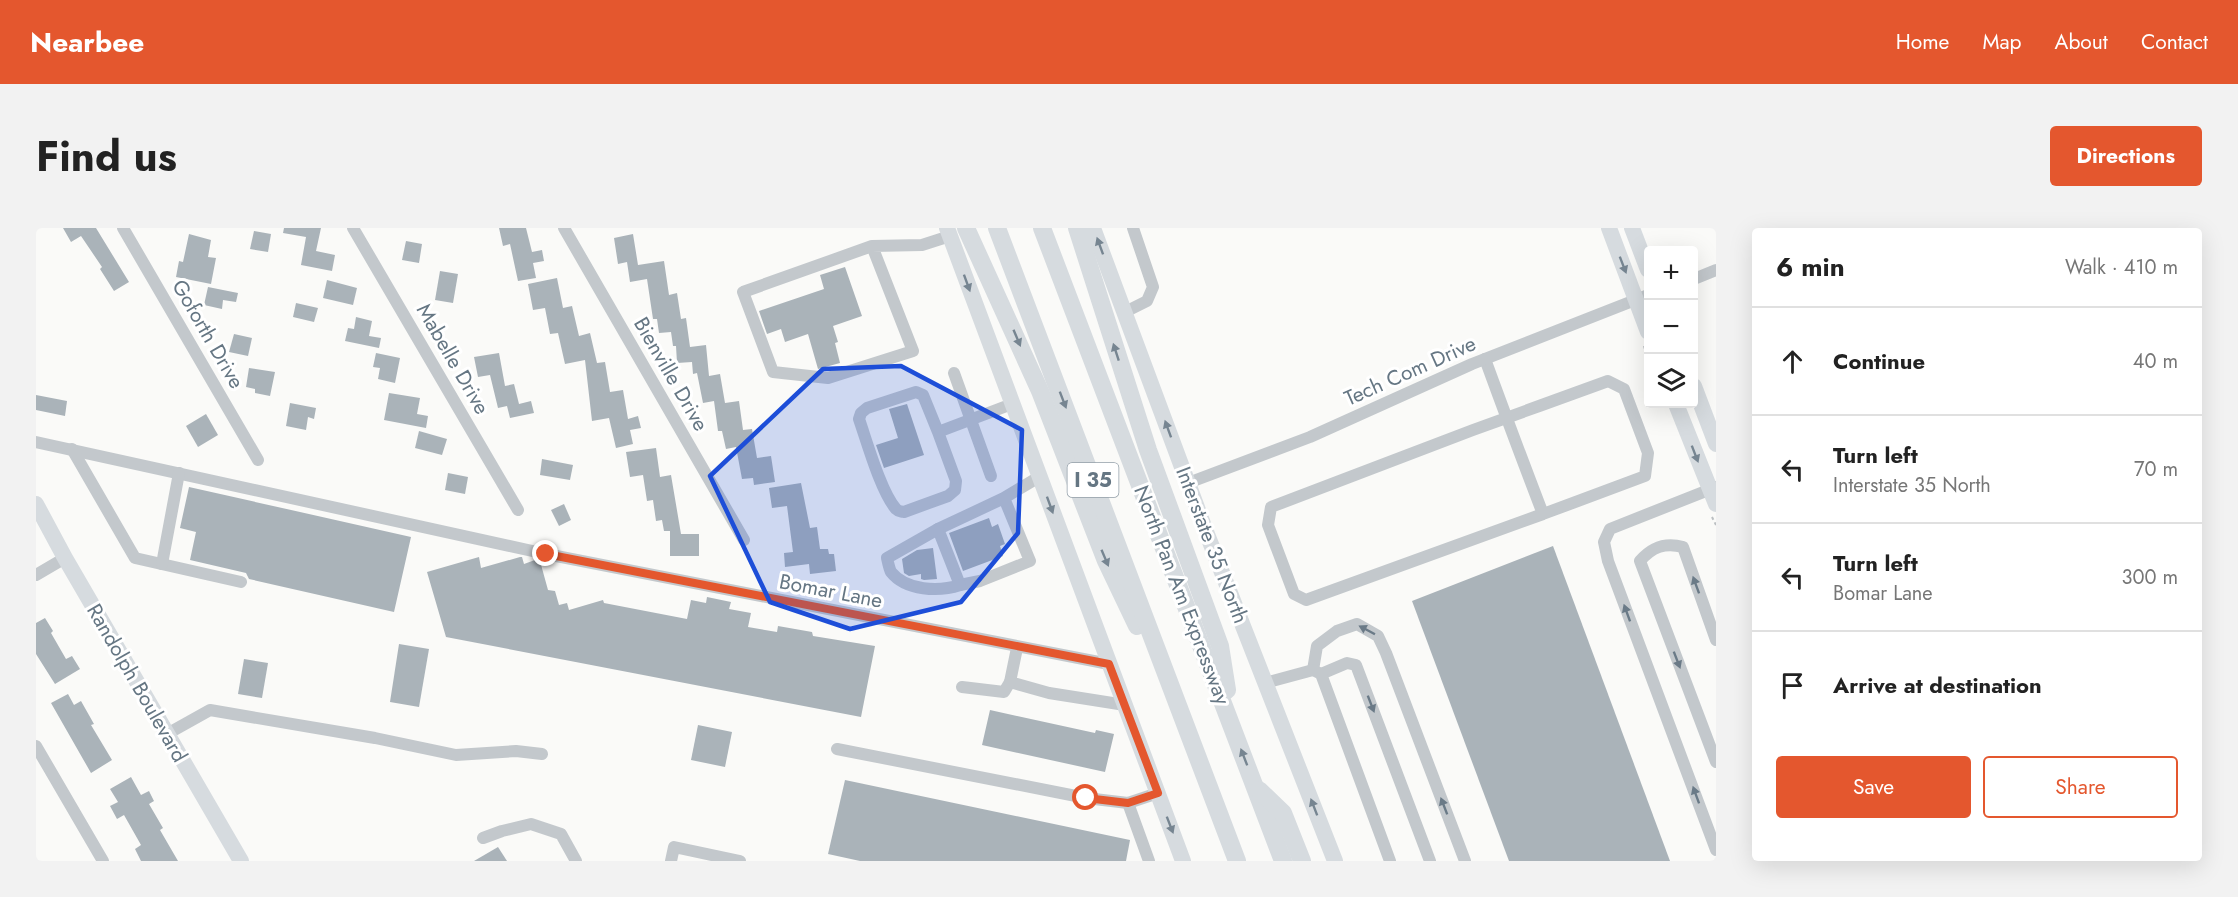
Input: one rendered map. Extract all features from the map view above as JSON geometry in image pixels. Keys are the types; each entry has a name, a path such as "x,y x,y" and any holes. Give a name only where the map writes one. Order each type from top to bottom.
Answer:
{"highway":[{"path":"966,228 1040,391 1106,561 1189,733"},
{"name":"North Pan Am Expressway","path":"997,228 1237,861"},
{"name":"North Pan Am Expressway","path":"1042,228 1283,861"},
{"path":"1077,228 1148,450 1220,646 1233,728"},
{"path":"1197,756 1227,861"},
{"path":"1255,786 1283,813 1302,861"}],"main road":[{"name":"Interstate 35 North","path":"1093,228 1188,483 1335,861"},
{"path":"1609,228 1642,298"},
{"path":"1632,228 1644,260"},
{"path":"948,232 1183,861"},
{"path":"1698,397 1716,444"},
{"path":"1678,408 1714,494"},
{"name":"Randolph Boulevard","path":"36,504 241,861"}],"street":[{"name":"Goforth Drive","path":"123,228 258,460"},
{"name":"Mabelle Drive","path":"353,228 518,510"},
{"name":"Bienville Drive","path":"564,228 744,540"},
{"path":"1125,312 1147,301 1153,287 1132,228"},
{"path":"872,246 912,351 828,378 773,372 743,292 872,246 922,245 948,232"},
{"path":"1698,277 1716,270"},
{"name":"Tech Com Drive","path":"1188,483 1310,437 1485,359 1642,298"},
{"path":"1485,359 1543,514"},
{"path":"954,373 991,476"},
{"path":"1608,381 1624,389 1648,453 1645,476 1543,514 1306,600 1294,594 1268,525 1271,507 1608,381"},
{"path":"916,392 922,395 938,432 956,481 955,490 948,496 904,512 899,511 895,508 883,485 859,419 861,413 867,408 916,392"},
{"path":"938,432 1012,404"},
{"name":"Bomar Lane","path":"36,442 546,554 1017,648 1109,664"},
{"path":"72,449 135,558 242,582"},
{"path":"162,564 179,473"},
{"path":"1004,498 1030,561 980,581 947,589 922,588 904,582 890,571 887,558 1040,477"},
{"path":"1714,494 1610,530 1604,542 1608,561 1716,850"},
{"path":"938,529 960,585"},
{"path":"1716,640 1683,547 1670,543 1648,551 1640,561 1716,762"},
{"path":"36,575 65,558"},
{"path":"1390,861 1317,672 1317,646 1337,631 1357,624 1378,636 1386,653 1465,861"},
{"path":"962,687 1004,692 1010,682 1017,648"},
{"path":"1265,683 1347,663 1356,664 1430,861"},
{"path":"1010,682 1049,693 1125,705"},
{"path":"167,734 210,710 375,738 456,755 516,751 542,754"},
{"path":"36,746 40,764 103,861"},
{"path":"837,749 1086,798 1128,803 1158,793"},
{"path":"1128,803 1149,861"},
{"path":"483,838 531,824 561,834 576,861"},
{"path":"671,861 674,847 740,861"}],"highlighted area":[{"path":"901,366 1022,430 1018,533 961,602 850,629 770,602 710,476 823,369"}],"building":[{"path":"63,228 96,228 129,282 114,291 100,269 102,267 81,236 71,242"},
{"path":"284,228 321,228 316,251 335,255 332,271 301,265 306,237 283,233"},
{"path":"499,228 526,228 532,252 542,250 544,261 533,263 536,278 518,281 510,244 503,246"},
{"path":"254,231 271,234 268,252 250,249"},
{"path":"189,234 211,240 208,257 216,258 211,284 176,277 179,261 183,262"},
{"path":"633,234 638,265 664,261 669,295 677,293 681,319 686,318 690,347 706,345 709,376 720,374 725,403 739,401 743,430 752,429 757,458 771,456 775,482 754,485 753,478 742,479 736,447 726,449 722,431 718,431 714,401 703,403 697,373 693,374 692,362 677,363 676,346 673,346 671,332 659,333 657,319 653,319 647,279 630,282 627,262 618,264 614,238"},
{"path":"406,241 422,244 419,263 402,260"},
{"path":"845,267 862,316 833,326 838,342 835,343 840,363 818,369 808,334 785,342 781,329 767,334 759,311 824,289 820,275"},
{"path":"440,271 458,274 453,303 435,300"},
{"path":"557,278 563,308 572,306 579,336 590,333 597,363 605,362 610,392 623,390 628,419 638,416 641,428 630,430 633,444 616,448 609,418 592,421 585,360 565,364 558,333 550,334 545,308 533,310 528,284"},
{"path":"327,280 357,288 353,305 323,298"},
{"path":"208,287 238,293 236,302 223,300 222,309 204,305"},
{"path":"296,303 318,308 314,322 293,317"},
{"path":"356,317 372,321 369,336 381,338 379,348 345,341 348,328 354,329"},
{"path":"234,334 252,338 248,356 229,352"},
{"path":"376,353 400,358 395,383 378,379 380,368 373,367"},
{"path":"499,353 505,386 514,384 519,404 531,401 534,413 510,418 507,406 498,408 490,375 478,377 474,357"},
{"path":"249,368 275,372 270,396 255,393 255,389 246,387"},
{"path":"389,393 420,398 417,414 428,416 426,428 384,420"},
{"path":"36,395 67,401 65,416 36,410"},
{"path":"290,403 316,408 314,419 308,417 306,430 286,426"},
{"path":"907,404 924,455 884,468 876,445 898,438 889,409"},
{"path":"206,414 218,435 198,447 186,426"},
{"path":"419,431 447,439 442,455 415,448"},
{"path":"656,448 660,477 671,475 681,534 699,534 699,556 670,556 670,531 664,531 662,520 656,521 653,500 647,501 643,475 630,477 626,452"},
{"path":"542,459 573,465 570,480 540,475"},
{"path":"448,473 468,477 465,494 445,490"},
{"path":"801,483 810,528 817,527 820,549 828,549 829,554 834,554 836,571 810,574 809,564 785,567 784,553 793,552 787,506 772,508 769,488"},
{"path":"189,487 411,537 394,612 249,579 246,573 190,560 196,532 180,528"},
{"path":"564,504 571,520 559,526 551,510"},
{"path":"989,518 992,527 998,524 1005,544 1000,546 1003,556 963,571 949,533"},
{"path":"1553,546 1670,861 1509,861 1412,601"},
{"path":"933,548 937,579 924,580 921,579 921,574 909,576 904,573 902,559 917,550"},
{"path":"479,557 481,568 520,557 524,564 535,560 540,561 548,590 555,591 559,605 567,603 569,610 603,600 604,603 687,619 691,600 706,603 707,597 731,602 729,609 751,613 748,627 777,632 778,626 812,632 813,636 875,646 861,717 446,637 427,572"},
{"path":"45,618 66,659 72,656 80,669 55,684 36,654 36,623"},
{"path":"399,644 429,649 419,707 390,702"},
{"path":"244,659 268,663 262,698 238,694"},
{"path":"68,694 74,705 81,701 94,724 91,725 112,760 91,773 51,703"},
{"path":"990,710 1095,733 1096,730 1114,734 1105,772 982,745"},
{"path":"698,725 732,732 725,767 691,760"},
{"path":"131,777 141,795 149,791 154,801 149,804 163,828 160,830 178,861 141,861 135,849 141,845 124,815 117,819 110,806 118,802 110,789"},
{"path":"845,780 1130,840 1126,861 860,861 828,854"},
{"path":"498,847 507,861 474,861"}],"route":[{"path":"546,554 1067,658 1109,664 1158,793 1128,803 1086,798"}]}
